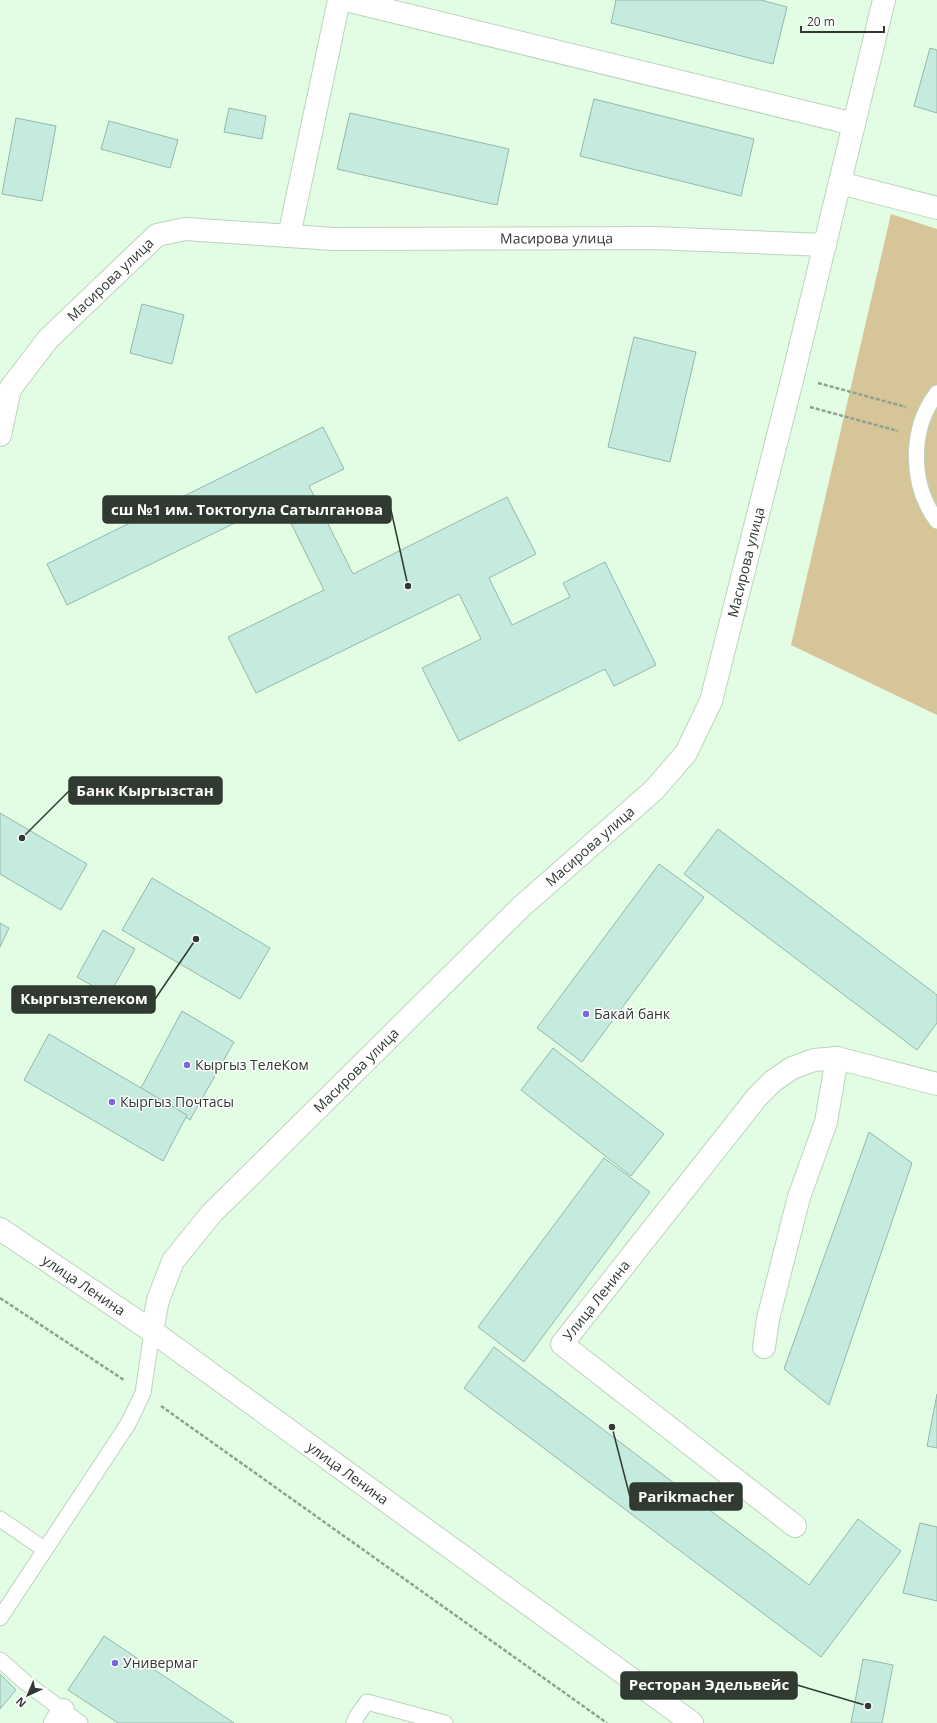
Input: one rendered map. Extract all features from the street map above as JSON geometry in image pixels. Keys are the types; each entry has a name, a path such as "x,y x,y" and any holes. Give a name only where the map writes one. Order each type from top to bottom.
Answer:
{"street":[{"path":"289,236 339,0"},
{"path":"346,0 854,124"},
{"name":"Масирова улица","path":"152,1331 158,1300 173,1261 211,1214 521,906 654,790 686,753 711,701 787,401 884,0"},
{"path":"840,183 937,208"},
{"name":"Масирова улица","path":"0,435 10,389 48,339 157,235 185,229 334,239 654,238 825,245"},
{"path":"764,1347 768,1319 799,1197 826,1122 836,1058"},
{"name":"Улица Ленина","path":"794,1526 562,1344 757,1097 773,1081 792,1068 814,1060 836,1058 937,1084"},
{"name":"улица Ленина","path":"0,1228 152,1331 692,1723"}],"lane":[{"path":"937,393 926,412 918,437 917,465 920,487 926,502 937,521"},
{"path":"0,1618 44,1549 128,1424 143,1393 152,1331"},
{"path":"0,1519 44,1549"},
{"path":"0,1660 25,1682 59,1716 80,1723"},
{"path":"354,1723 367,1702 445,1723"}],"path":[{"path":"793,376 926,412"},
{"path":"787,401 918,437"},
{"path":"0,1298 143,1393 607,1723"}],"shaded area":[{"path":"891,214 937,229 937,715 791,645"}],"building":[{"path":"616,0 761,0 787,7 773,64 611,23"},
{"path":"930,48 937,50 937,113 914,106"},
{"path":"594,99 754,139 741,196 580,156"},
{"path":"229,108 266,116 262,139 224,132"},
{"path":"350,113 509,149 497,205 337,169"},
{"path":"16,118 56,126 42,201 2,194"},
{"path":"109,121 178,140 170,168 101,149"},
{"path":"142,304 184,315 172,364 130,353"},
{"path":"634,337 696,352 670,462 608,447"},
{"path":"323,427 344,469 309,486 353,574 507,497 536,554 489,578 512,625 570,597 563,583 605,562 656,665 614,686 605,669 459,741 422,668 481,639 459,594 256,693 228,637 324,590 280,501 67,605 47,564"},
{"path":"0,813 87,864 61,910 0,874"},
{"path":"718,829 937,995 937,1023 917,1050 684,874"},
{"path":"659,864 704,897 582,1062 537,1028"},
{"path":"152,878 270,948 240,999 122,930"},
{"path":"0,923 9,928 0,947"},
{"path":"103,930 135,949 109,995 77,977"},
{"name":"Кыргыз ТелеКом","path":"182,1011 234,1042 190,1120 141,1088"},
{"name":"Кыргыз Почтасы","path":"49,1034 187,1115 163,1161 24,1080"},
{"path":"553,1048 664,1134 631,1176 521,1090"},
{"path":"869,1132 912,1163 829,1405 784,1369"},
{"path":"604,1158 650,1192 524,1362 478,1327"},
{"path":"494,1347 809,1585 858,1519 901,1551 821,1657 464,1388"},
{"path":"937,1394 937,1448 927,1446"},
{"path":"920,1523 937,1527 937,1601 903,1593"},
{"name":"Универмаг","path":"104,1636 234,1723 118,1723 68,1690"},
{"path":"863,1659 893,1665 882,1723 851,1723"},
{"path":"0,1674 16,1690 0,1709"}],"place":[{"name":"сш №1 им. Токтогула Сатылганова","path":"408,586"},
{"name":"Банк Кыргызстан","path":"22,838"},
{"name":"Кыргызтелеком","path":"196,939"},
{"name":"Бакай банк","path":"586,1014"},
{"name":"Кыргыз ТелеКом","path":"187,1065"},
{"name":"Кыргыз Почтасы","path":"112,1102"},
{"name":"Parikmacher","path":"612,1427"},
{"name":"Универмаг","path":"115,1663"},
{"name":"Ресторан Эдельвейс","path":"868,1706"}]}
